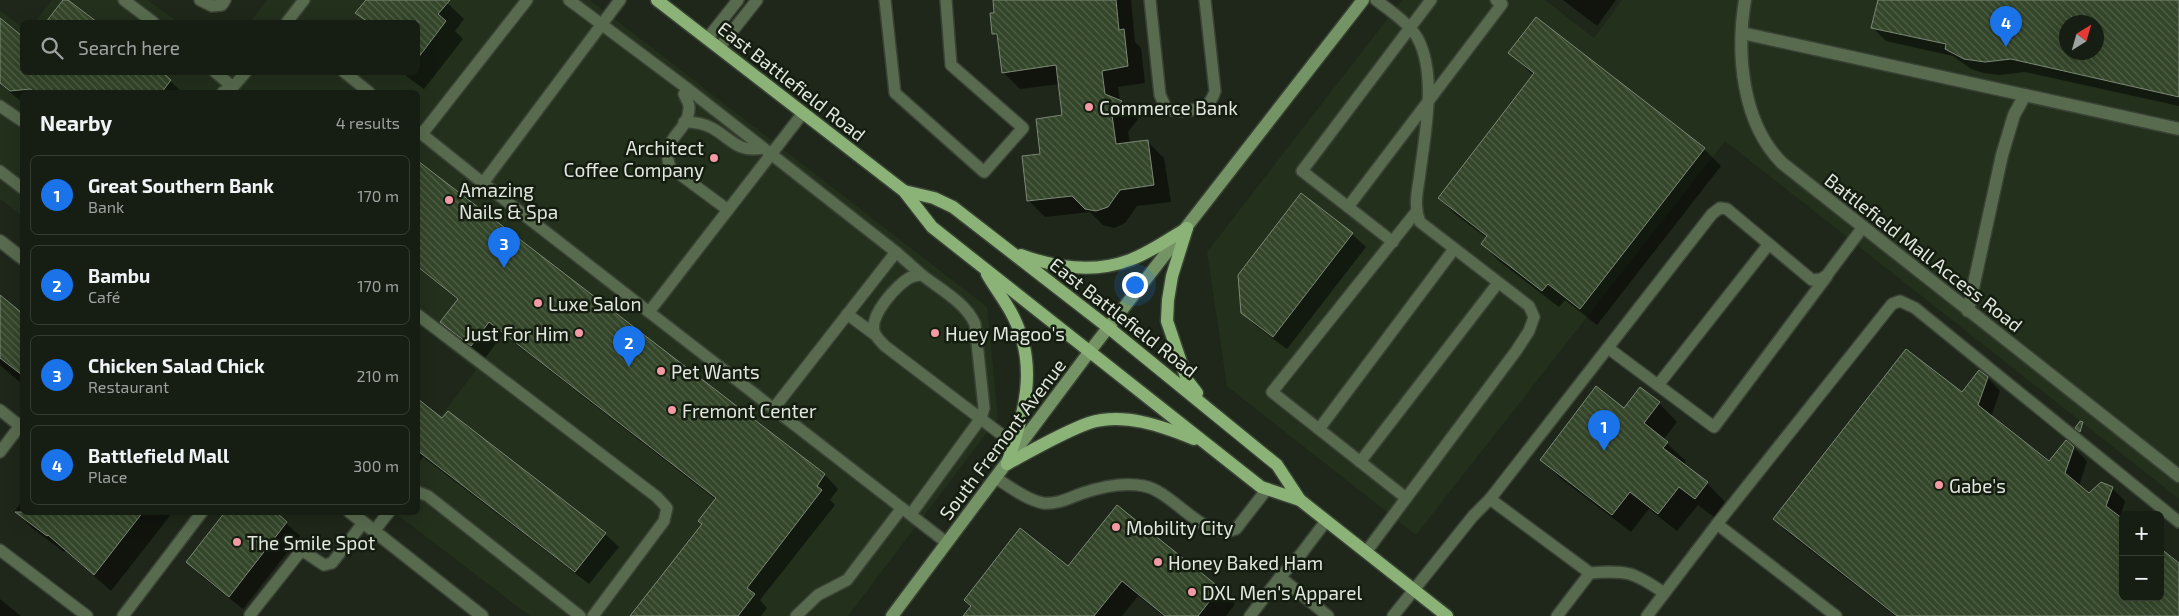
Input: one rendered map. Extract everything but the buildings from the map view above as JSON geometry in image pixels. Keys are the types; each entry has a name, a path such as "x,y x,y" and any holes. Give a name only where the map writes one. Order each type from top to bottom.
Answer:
{"main road":[{"name":"East Battlefield Road","path":"657,0 904,191 932,227 1261,487 1300,500 1447,616"},
{"name":"South Fremont Avenue","path":"896,614 947,542 1090,351 1363,0"},
{"name":"East Battlefield Road","path":"904,191 934,198 953,208 1109,328 1277,464 1300,500"},
{"path":"1010,251 1044,263 1071,268 1096,267 1129,260 1144,254 1187,228"},
{"path":"1187,228 1172,276 1167,322 1187,380 1211,411"},
{"path":"981,266 1014,316 1022,341 1028,373 1026,405 1007,464"},
{"path":"1007,464 1090,423 1111,420 1142,422 1166,428 1208,445"}],"street":[{"name":"Battlefield Mall Access Road","path":"1745,0 1742,33 1746,91 1751,114 1763,142 1782,163 2179,476"},
{"path":"1742,33 2179,129"},
{"path":"1968,311 2002,155 2014,115 2025,95"},
{"path":"0,241 20,256"},
{"path":"354,515 482,616"}],"lane":[{"path":"124,0 149,20"},
{"path":"200,0 212,6 222,4 225,0"},
{"path":"289,20 304,0"},
{"path":"527,0 420,132 947,542"},
{"path":"569,0 896,252 960,304 975,324 984,408 981,418 847,580 818,595 796,616"},
{"path":"483,182 620,0"},
{"path":"708,39 738,0"},
{"path":"719,48 757,0"},
{"path":"885,0 895,93 984,172 1022,128 951,65 946,0"},
{"path":"1150,0 1160,95 1166,108 1173,111 1204,107 1215,90 1204,0"},
{"path":"1366,552 1516,351 1532,324 1532,311 1420,222 1415,203 1426,125 1428,77 1424,54 1417,38 1409,27 1376,0"},
{"path":"1393,242 1302,171 1431,0"},
{"path":"1348,206 1502,4 1496,0"},
{"path":"217,75 228,90 243,75"},
{"path":"348,75 366,90"},
{"path":"684,94 690,107 684,122 668,147 666,156 670,167 728,210"},
{"path":"0,106 20,120"},
{"path":"649,312 728,210 767,151 803,113"},
{"path":"684,122 701,123 712,128 739,147 749,150 767,151"},
{"path":"0,171 20,186"},
{"path":"1393,616 1473,516 1490,499 1712,214 1720,208 1726,209 1812,280 1821,279 1827,275"},
{"path":"1406,498 1272,392 1416,212"},
{"path":"1608,348 1714,427 1863,228"},
{"path":"1658,385 1769,244"},
{"path":"1319,429 1454,249"},
{"path":"774,408 896,252"},
{"path":"874,334 874,322 880,307 912,276 922,275"},
{"path":"1360,462 1498,283"},
{"path":"1647,616 1717,524 1892,304 1900,301 1915,308 2179,522"},
{"path":"847,314 874,334 885,346 1014,444"},
{"path":"420,317 657,498 667,508 664,521 592,616"},
{"path":"0,410 20,423"},
{"path":"0,452 20,425"},
{"path":"996,478 1032,500 1042,503 1052,503 1104,488 1129,485 1149,487 1159,491 1211,529 1222,532 1236,529 1267,489"},
{"path":"420,493 428,496 580,616"},
{"path":"1490,499 1590,573 1616,570 1640,576 1664,593"},
{"path":"123,616 200,515"},
{"path":"374,531 387,515"},
{"path":"1250,616 1302,554 1326,520"},
{"path":"250,615 300,552 303,551 324,565 328,565 332,563 363,523"},
{"path":"1717,524 1836,616"},
{"path":"0,550 87,616"},
{"path":"1557,616 1590,573"},
{"path":"1280,578 1328,616"}],"shaded area":[{"path":"52,0 148,0 175,20 37,20"},
{"name":"Fremont Center","path":"267,0 590,0 987,307 998,418 848,616 530,616 398,515 420,515 420,443 476,370 420,326 420,90 20,90 20,214 0,199 0,10 20,25 20,75 420,75 420,20 252,20"},
{"path":"1402,0 1545,0 1594,38 1622,0 2179,0 2179,499 1725,141 1416,535 1227,386 1207,252"}],"place":[{"name":"Battlefield Mall","path":"2006,47"},
{"name":"Commerce Bank","path":"1089,107"},
{"name":"Architect Coffee Company","path":"714,158"},
{"name":"Amazing Nails & Spa","path":"449,200"},
{"name":"Chicken Salad Chick","path":"504,268"},
{"name":"Luxe Salon","path":"538,303"},
{"name":"Just For Him","path":"579,333"},
{"name":"Huey Magoo's","path":"935,333"},
{"name":"Bambu","path":"629,367"},
{"name":"Pet Wants","path":"661,371"},
{"name":"Fremont Center","path":"672,410"},
{"name":"Great Southern Bank","path":"1604,451"},
{"name":"Gabe's","path":"1939,485"},
{"name":"Mobility City","path":"1116,527"},
{"name":"The Smile Spot","path":"237,542"},
{"name":"Honey Baked Ham","path":"1158,562"},
{"name":"DXL Men's Apparel","path":"1192,592"}]}
